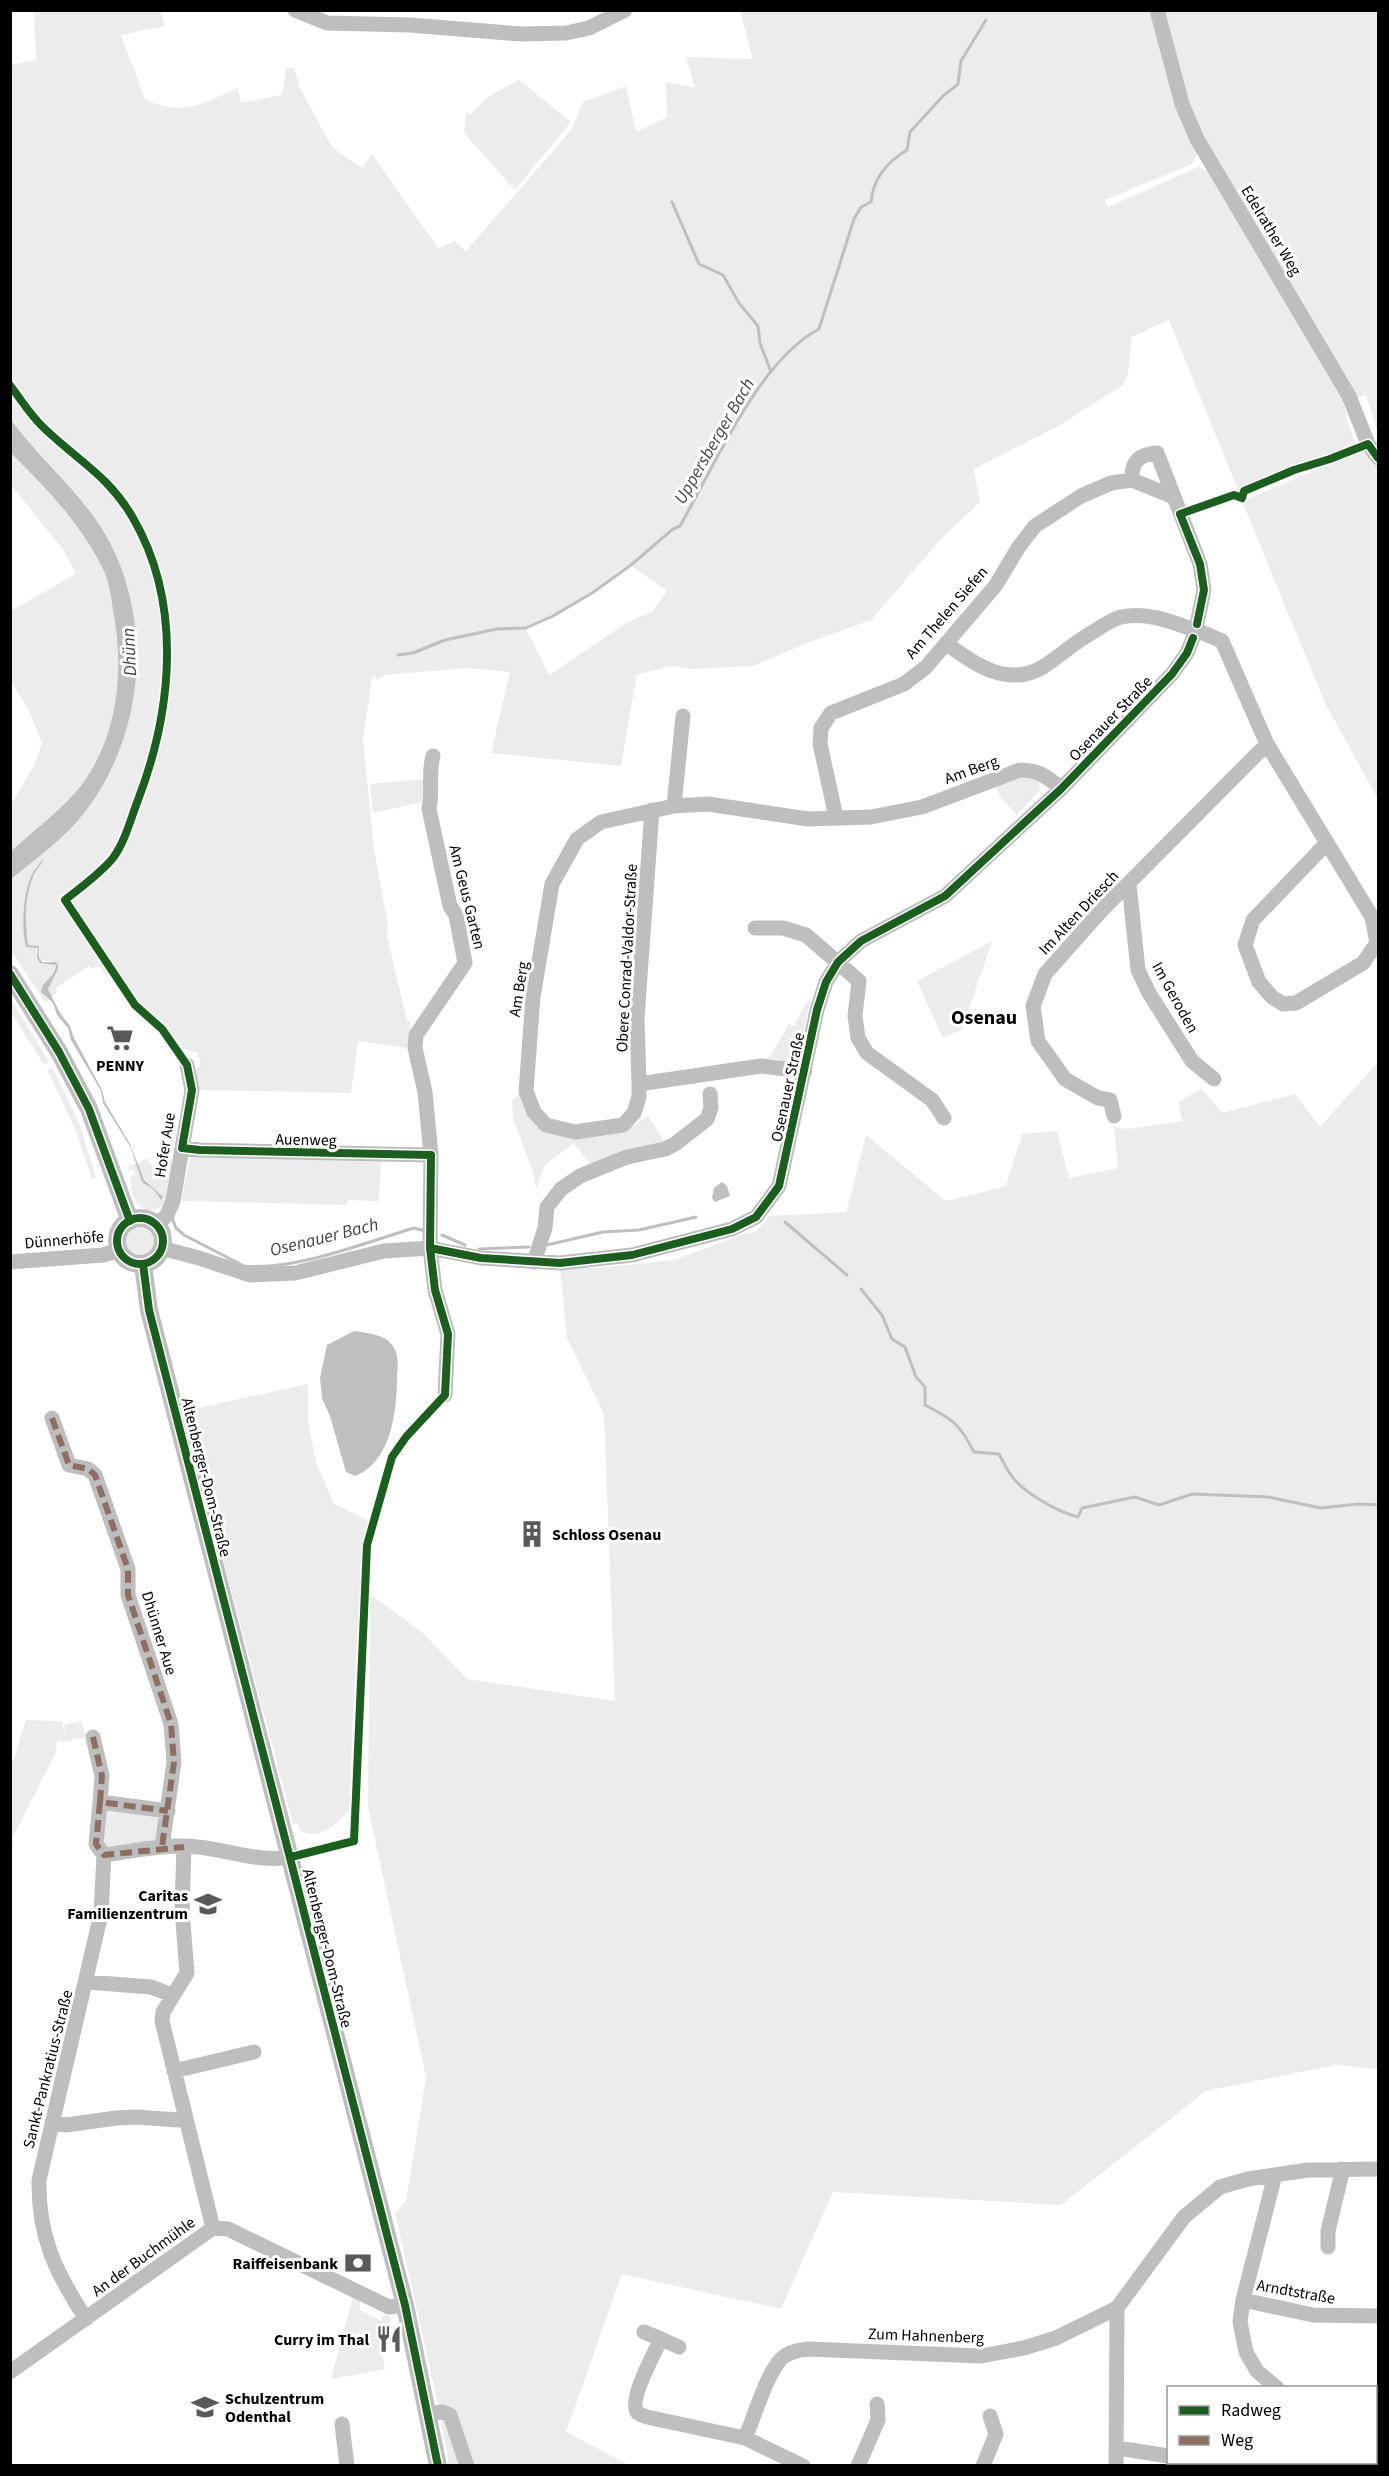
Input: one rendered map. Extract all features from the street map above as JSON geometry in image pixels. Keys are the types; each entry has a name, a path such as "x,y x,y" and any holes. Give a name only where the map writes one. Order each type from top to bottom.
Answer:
{"main road":[{"path":"10,974 59,1052 89,1109 130,1221"},
{"path":"142,1218 157,1225 163,1236 161,1248 156,1257 143,1264 130,1262 120,1250 119,1235 130,1221 142,1218"},
{"name":"Altenberger-Dom-Straße","path":"143,1264 149,1310 405,2305 438,2466"}],"street":[{"path":"295,10 327,23 410,25 521,34 566,33 589,28 625,10"},
{"name":"Edelrather Weg","path":"1157,10 1182,104 1197,139 1349,396 1368,444 1378,459"},
{"name":"Osenauer Straße","path":"161,1248 250,1275 296,1273 384,1251 430,1248 481,1258 560,1263 632,1255 732,1229 756,1217 779,1186 817,1010 826,982 837,962 861,941 945,896 1061,789 1172,674 1187,653 1195,631 1204,590 1200,564 1157,453 1139,457 1133,464 1132,480"},
{"path":"1132,480 1174,497"},
{"name":"Am Thelen Siefen","path":"836,817 820,744 821,728 831,713 904,684 926,667 996,585 1018,548 1035,526 1081,496 1111,483 1132,480"},
{"path":"946,644 976,665 999,674 1023,674 1041,668 1083,637 1119,617 1142,615 1222,641 1267,744 1372,917 1377,943 1363,963 1296,1003 1283,1004 1272,997 1259,982 1245,945 1248,932 1253,920 1326,844"},
{"path":"674,806 683,716"},
{"path":"681,732 698,734"},
{"name":"Im Alten Driesch","path":"1114,1116 1110,1100 1098,1098 1065,1078 1038,1041 1033,1006 1045,974 1101,912 1267,744"},
{"name":"Am Geus Garten","path":"430,1248 430,1155 425,1092 415,1048 416,1035 465,963 456,915 450,906 429,809 432,795 430,766 433,756"},
{"name":"Am Berg","path":"639,1084 639,1097 634,1113 623,1125 574,1132 546,1125 534,1112 526,1091 533,997 552,884 577,839 601,822 674,806 708,804 808,819 871,816 922,807 1020,770 1034,770 1047,776 1061,789"},
{"name":"Obere Conrad-Valdor-Straße","path":"639,1084 637,1018 652,810"},
{"name":"Im Geroden","path":"1129,884 1138,970 1149,993 1192,1061 1214,1079"},
{"path":"755,928 783,928 806,935 859,981 855,1016 858,1038 867,1053 937,1095 944,1118"},
{"name":"Hofer Aue","path":"157,1225 167,1215 173,1201 192,1089 187,1065"},
{"path":"639,1084 761,1066 805,1071"},
{"path":"534,1263 545,1228 546,1207 561,1189 580,1176 627,1157 665,1149 712,1125 710,1094"},
{"name":"Auenweg","path":"182,1148 430,1155"},
{"path":"430,1248 435,1290 448,1334 445,1395"},
{"name":"Dünnerhöfe","path":"10,1262 103,1255 120,1250"},
{"name":"Dhünner Aue","path":"52,1418 69,1465 88,1469 96,1475 128,1569 128,1595 171,1724 174,1762 162,1847"},
{"name":"Sankt-Pankratius-Straße","path":"86,2319 64,2286 47,2247 41,2222 39,2180 87,1982 101,1914 104,1855 96,1844 102,1776 93,1737"},
{"path":"100,1802 168,1811"},
{"path":"104,1855 162,1847 198,1847 271,1860 291,1857"},
{"path":"184,1847 182,1910 187,1973 163,2012 162,2021 213,2229"},
{"path":"87,1982 151,1987 172,1995"},
{"path":"174,2072 254,2052"},
{"path":"53,2122 66,2125 116,2118 178,2120 186,2118"},
{"path":"1328,2247 1328,2231 1341,2169"},
{"name":"Zum Hahnenberg","path":"745,2438 772,2372 782,2358 794,2351 808,2349 981,2356 1002,2354 1056,2338 1117,2308 1184,2217 1220,2187 1248,2179 1308,2170 1378,2169"},
{"path":"1275,2175 1243,2300 1240,2322 1246,2352 1257,2371 1275,2386"},
{"name":"An der Buchmühle","path":"10,2372 213,2229 228,2229 389,2307 405,2305"},
{"name":"Arndtstraße","path":"1243,2300 1313,2315 1378,2316"},
{"path":"1116,2466 1118,2448 1117,2308"},
{"path":"644,2332 678,2347"},
{"path":"660,2339 637,2393 635,2406 638,2413 647,2417 745,2438 803,2466"},
{"path":"858,2466 878,2420 877,2404"},
{"path":"428,2414 442,2412 450,2415 467,2466"},
{"path":"982,2466 996,2434 990,2416"},
{"path":"342,2424 347,2466"},
{"path":"1118,2448 1167,2456"}],"shaded area":[{"path":"34,11 160,11 165,26 121,35 145,99 158,105 182,108 192,106 238,88 241,103 282,95 286,68 294,68 300,88 332,147 362,168 372,154 438,248 455,241 466,251 572,129 583,102 626,86 636,132 667,117 666,82 695,88 686,57 753,59 740,11 1153,11 1197,151 1196,158 1192,164 1105,200 1108,207 1198,167 1210,172 1343,400 1348,424 1357,447 1238,490 1169,320 1132,337 1128,373 1123,385 1060,425 974,469 980,502 941,539 871,620 812,641 753,666 691,669 673,666 637,674 621,766 491,753 510,672 468,668 385,675 375,681 375,675 372,678 363,740 374,849 388,925 387,936 407,1021 410,1021 408,1048 358,1041 351,1093 198,1090 195,1070 201,1065 198,1053 181,1048 174,1036 138,1004 71,900 115,862 133,823 153,765 166,714 170,659 167,612 146,537 129,505 106,477 37,418 11,379 10,65 36,60","holes":["629,564 667,591 652,612 626,623 549,675 526,629 558,615"]},
{"path":"1165,11 1378,11 1378,433 1366,395 1358,398 1202,142 1180,71"},
{"path":"519,80 571,122 515,190 464,133 466,112 470,115 489,96"},
{"path":"10,392 36,423 95,476 121,506 134,527 154,578 164,633 164,687 161,712 150,754 126,820 114,846 104,860 58,897 110,974 106,976 99,966 92,969 89,966 56,988 57,992 51,998 49,986 58,969 55,962 40,960 39,946 28,945 25,919 30,882 44,858 29,881 25,900 24,920 26,947 38,948 37,958 40,963 53,963 57,968 45,981 44,996 49,1000 45,1002 11,951 11,879 69,831 85,812 105,781 120,747 131,712 136,675 136,638 131,601 120,566 104,532 83,503 11,420"},
{"path":"1378,441 1378,799 1325,703 1242,501 1366,449"},
{"path":"11,453 61,506 83,535 102,567 110,594 117,634 118,682 109,730 101,752 89,773 68,801 11,851 11,805 35,763 42,743 29,711 11,681 10,611 76,574 64,551 11,485"},
{"path":"1028,776 1039,780 1040,790 1017,815 1000,797 996,786"},
{"path":"425,779 426,793 422,802 373,813 370,784"},
{"path":"992,941 962,1029 943,1038 917,981"},
{"path":"811,998 799,1053 785,1061 769,1058 789,1024 794,1026 804,1006"},
{"path":"11,999 49,1062 44,1065 11,1012"},
{"path":"1378,1062 1378,2069 1336,2065 1206,2091 1061,2205 833,2192 781,2309 622,2274 566,2432 629,2465 449,2465 441,2422 459,2416 451,2408 438,2404 395,2213 406,2201 426,2077 368,1807 370,1594 423,1633 467,1679 615,1701 604,1414 567,1338 560,1268 596,1268 674,1260 746,1233 755,1232 770,1216 846,1212 866,1135 946,1201 1006,1186 1022,1134 1057,1131 1069,1178 1118,1168 1114,1127 1128,1129 1182,1121 1178,1102 1201,1089 1223,1113 1295,1094 1320,1127"},
{"path":"52,1067 79,1123 96,1177 92,1179 74,1126 47,1070"},
{"path":"523,1090 543,1128 628,1129 648,1116 665,1142 593,1168 574,1143 545,1165 536,1189 533,1172 513,1119 512,1100"},
{"path":"191,1154 381,1161 379,1201 347,1200 347,1205 181,1201"},
{"path":"148,1158 150,1165 170,1160 173,1164 165,1201 156,1209 151,1210 144,1209 136,1202 130,1176 135,1175 134,1170 129,1171 128,1167"},
{"path":"141,1226 152,1230 156,1241 152,1252 141,1256 130,1252 126,1241 130,1230"},
{"path":"308,1384 308,1422 316,1462 334,1504 370,1521 363,1560 360,1600 350,1809 334,1825 315,1834 300,1831 298,1823 293,1824 184,1411"},
{"path":"26,1720 62,1721 66,1737 64,1725 81,1721 86,1736 82,1739 72,1738 71,1742 57,1741 56,1752 12,1839 14,1847 11,1847 11,1767"},
{"path":"104,1809 160,1816 156,1842 104,1847"},
{"path":"353,2297 360,2301 360,2310 381,2321 384,2314 391,2318 388,2327 390,2330 395,2329 396,2333 378,2338 385,2369 331,2379"}],"water":[{"name":"Dhünn","path":"11,420 83,503 104,532 120,566 131,601 136,638 136,675 131,712 120,747 105,781 85,812 69,831 11,879 11,851 75,793 101,752 115,706 118,658 117,634 104,572 72,520 11,453"},
{"path":"43,858 34,874 28,894 26,920 28,945 39,946 39,957 42,962 58,964 58,969 48,989 60,1013 70,1026 102,1090 105,1102 130,1144 144,1180 163,1197 161,1200 153,1189 142,1182 131,1148 103,1103 101,1091 71,1040 68,1028 57,1015 53,1003 41,992 44,984 54,973 56,965 40,963 37,958 38,948 26,947 23,920 29,881"},
{"path":"722,1182 727,1186 730,1196 715,1202 712,1198 714,1188"},
{"path":"354,1331 375,1335 389,1341 396,1352 398,1364 396,1404 385,1447 367,1469 355,1476 346,1472 330,1416 322,1398 320,1378 327,1345"}],"waterway":[{"name":"Uppersberger Bach","path":"398,655 413,653 445,640 497,629 526,628 553,616 592,593 631,565 673,529 680,526 739,417 757,390 776,365 797,344 819,329 854,219 861,207 871,202 872,194 882,172 907,150 910,132 943,96 958,84 961,61 986,20"},
{"path":"672,202 699,264 723,275 739,303 758,326 760,343 771,372"},
{"name":"Osenauer Bach","path":"547,1245 603,1232 639,1230 696,1217"},
{"name":"Osenauer Bach","path":"172,1218 176,1228 184,1235 244,1266 264,1266 307,1260 414,1228 425,1231"},
{"name":"Osenauer Bach","path":"785,1222 847,1275"},
{"name":"Osenauer Bach","path":"442,1235 465,1245"},
{"name":"Osenauer Bach","path":"479,1249 529,1247"},
{"name":"Osenauer Bach","path":"861,1289 882,1315 892,1339 905,1347 916,1377 925,1387 925,1405 954,1423 974,1452 999,1454 1009,1473 1023,1488 1061,1511 1078,1517 1082,1508 1135,1497 1159,1505 1192,1494 1268,1497 1321,1508 1358,1504 1378,1505"}],"marked path":[{"path":"52,1418 69,1465 88,1469 95,1475 128,1569 128,1595 171,1724 174,1762 162,1847"},
{"path":"93,1737 102,1776 100,1802 168,1811"},
{"path":"100,1802 96,1844 104,1855 184,1847"}],"cycle path":[{"path":"10,385 39,423 92,469 124,503 149,551 160,586 166,622 167,658 165,694 150,766 117,852 102,869 65,900 135,1005 162,1029 187,1065 192,1090 182,1148 431,1155 430,1248 435,1290 448,1334 445,1395 406,1437 392,1457 367,1545 354,1841 291,1857"},
{"path":"1197,624 1204,590 1200,564 1180,514 1234,495 1242,498 1244,491 1294,470 1368,444 1378,458"},
{"path":"430,1248 481,1258 560,1263 632,1255 732,1229 756,1217 779,1186 817,1010 826,982 838,962 861,941 945,896 1061,789 1172,674 1187,653 1193,638"},
{"path":"10,974 59,1052 89,1109 130,1221"},
{"path":"140,1218 156,1225 163,1241 156,1257 140,1264 124,1257 117,1241 124,1225 140,1218"},
{"path":"143,1264 149,1310 405,2305 438,2466"}],"place":[{"name":"PENNY","path":"120,1038"},
{"name":"Schloss Osenau","path":"532,1534"},
{"name":"Caritas Familienzentrum","path":"208,1904"},
{"name":"Raiffeisenbank","path":"358,2263"},
{"name":"Curry im Thal","path":"389,2339"},
{"name":"Schulzentrum Odenthal","path":"205,2407"}],"district":[{"name":"Osenau","path":"984,1017"}]}
